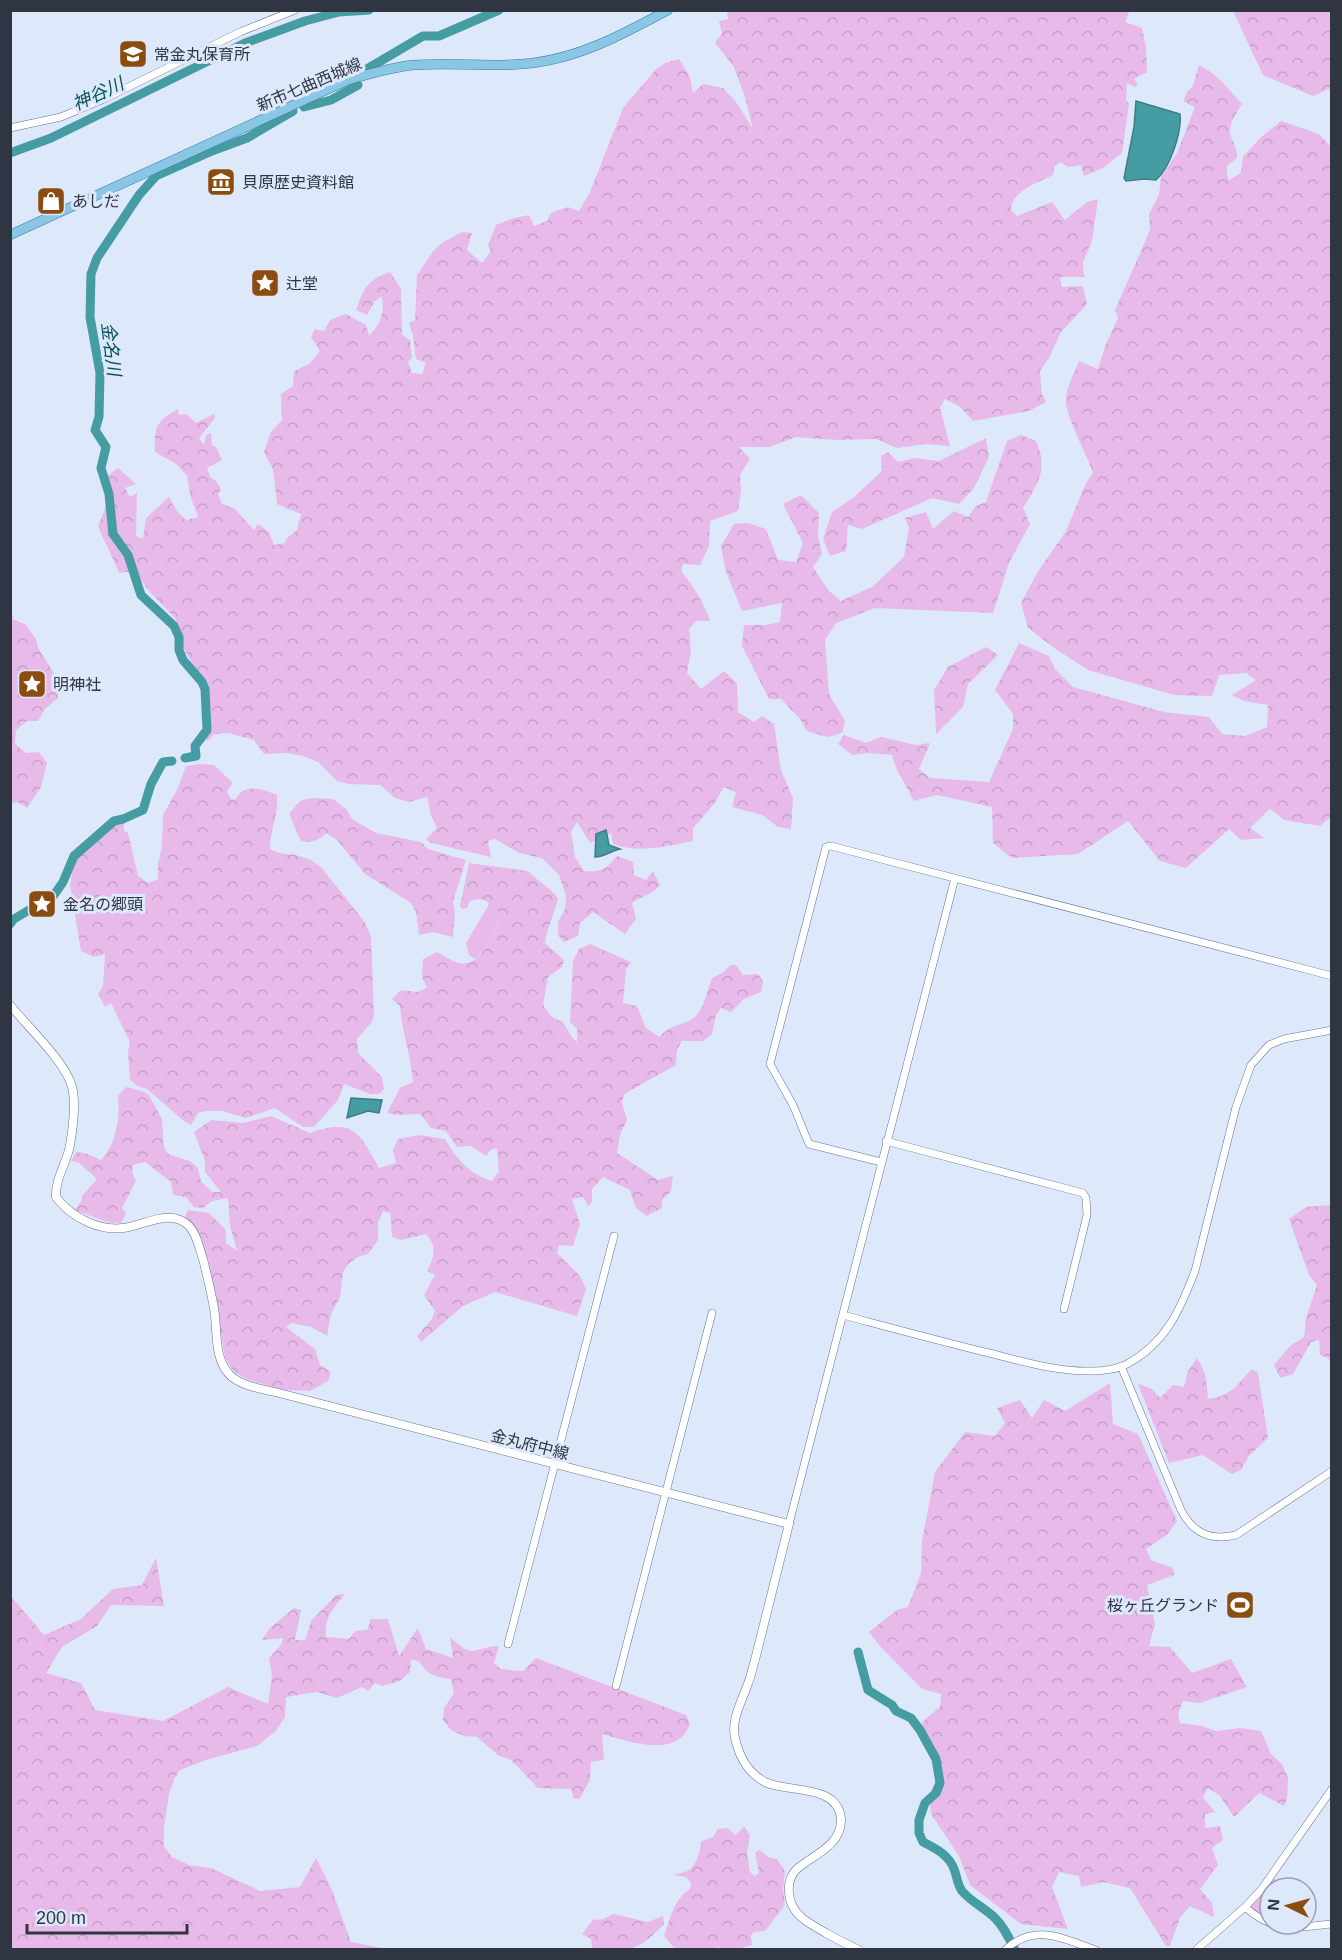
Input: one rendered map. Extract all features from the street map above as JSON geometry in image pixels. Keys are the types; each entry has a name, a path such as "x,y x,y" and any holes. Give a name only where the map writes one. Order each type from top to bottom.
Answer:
{"main road":[{"name":"新市七曲西城線","path":"10,235 348,80 413,65 510,65 555,59 593,48 668,10"},
{"name":"金丸府中線","path":"10,1005 64,1068 71,1083 73,1095 71,1138 57,1179 56,1197 69,1212 106,1228 126,1228 153,1219 167,1218 188,1224 196,1237 214,1308 219,1357 223,1367 234,1379 275,1392 789,1524"},
{"path":"789,1524 749,1682 735,1717 735,1736 741,1757 749,1770 757,1777 775,1786 810,1790 821,1794 833,1803 839,1812 841,1820 832,1845 796,1869 788,1891 793,1907 800,1917 859,1950"}],"street":[{"path":"10,128 61,117 93,104 240,32 295,10"},
{"path":"881,1162 809,1144 793,1105 770,1064 826,847 831,846 1332,976"},
{"path":"789,1524 955,878"},
{"path":"843,1315 1016,1360 1062,1369 1092,1371 1121,1366 1145,1352 1176,1318 1195,1270 1236,1107 1251,1065 1269,1046 1284,1039 1332,1030"},
{"path":"886,1141 1083,1193 1086,1198 1087,1215 1064,1309"},
{"path":"508,1644 614,1236"},
{"path":"616,1686 712,1313"},
{"path":"1121,1366 1181,1510 1187,1521 1198,1531 1211,1538 1236,1535 1332,1471"},
{"path":"1196,1950 1261,1890 1332,1789"},
{"path":"1245,1907 1257,1919 1284,1928 1332,1924"},
{"path":"1005,1950 1017,1940 1038,1934 1096,1950"}],"green space":[{"path":"1130,10 1125,22 1142,28 1146,47 1147,72 1134,79 1138,85 1135,87 1127,83 1126,99 1129,104 1122,153 1103,168 1084,176 1081,165 1068,167 1060,162 1054,167 1053,175 1021,192 1012,203 1011,210 1017,216 1052,202 1065,220 1087,202 1098,199 1092,241 1083,262 1084,277 1060,277 1062,287 1083,286 1087,304 1061,332 1040,371 1042,394 1046,402 1029,411 973,421 959,406 945,399 940,408 950,446 927,444 897,448 876,439 835,440 796,437 769,447 739,447 750,459 740,475 741,490 738,511 710,521 709,546 700,565 683,564 681,571 698,594 710,621 696,621 689,629 691,651 687,673 701,689 724,671 737,683 738,712 754,722 762,716 774,724 781,770 793,798 791,829 778,827 762,815 732,807 736,792 724,787 714,804 693,828 693,841 643,849 613,844 611,833 590,843 577,822 571,832 575,857 584,871 603,869 617,856 633,862 634,875 646,880 653,871 660,885 654,891 632,903 636,919 625,934 593,912 580,923 578,936 564,942 558,935 558,922 565,909 566,896 559,875 542,858 519,853 495,839 488,841 491,857 431,843 426,839 437,828 427,797 409,802 395,798 380,785 349,784 337,781 318,762 303,756 285,753 264,754 254,740 228,733 214,734 208,741 204,737 208,732 210,718 206,688 183,647 175,618 134,571 119,573 98,526 108,496 105,478 118,468 136,484 125,488 130,497 137,493 136,536 143,539 146,518 169,497 177,511 186,520 198,517 190,495 187,475 176,464 155,452 156,431 165,417 178,409 179,415 186,414 196,423 214,414 215,418 199,438 204,445 206,435 211,433 212,445 216,447 222,460 207,468 210,477 221,489 218,494 222,504 234,508 254,530 258,524 269,532 274,545 285,543 286,539 297,530 301,514 277,504 273,469 264,452 271,432 282,420 281,394 293,386 294,371 309,364 320,351 311,337 315,329 324,331 330,320 346,314 366,325 369,336 381,318 382,296 375,301 367,315 356,310 367,286 376,278 390,272 401,289 402,335 410,340 412,358 408,362 412,373 422,374 426,363 416,359 409,323 415,320 417,275 434,250 462,232 472,233 467,250 482,263 491,251 488,245 496,225 529,215 534,226 547,221 551,213 568,207 579,211 590,192 623,108 656,69 665,63 679,59 690,77 693,93 703,84 723,88 736,102 753,129 734,67 715,43 722,33 719,21 728,19 727,11"},
{"path":"1233,11 1331,11 1331,88 1313,96 1263,75"},
{"path":"1199,65 1217,77 1242,104 1230,129 1237,158 1227,166 1229,180 1241,173 1243,157 1259,139 1281,121 1319,134 1331,147 1331,817 1320,826 1284,820 1270,809 1250,828 1264,838 1241,840 1229,829 1186,868 1160,861 1128,821 1078,854 1012,858 993,843 992,807 937,795 914,801 896,768 892,755 869,753 852,755 838,744 844,735 866,743 881,737 916,745 930,743 919,769 930,778 989,782 1013,729 1013,714 995,690 1019,643 1049,656 1055,669 1073,687 1164,712 1209,717 1222,734 1245,736 1267,727 1268,705 1244,701 1232,695 1256,680 1246,673 1219,675 1212,696 1174,695 1088,670 1028,628 1021,603 1037,573 1066,531 1086,483 1093,473 1066,405 1069,384 1079,361 1098,369 1105,346 1118,318 1115,310 1150,230 1149,214 1159,195 1161,177 1177,153 1195,107 1183,101 1193,86"},
{"path":"1021,435 1036,441 1042,468 1037,483 1023,508 1030,524 1009,563 993,613 875,608 836,623 825,640 829,694 845,721 842,733 827,737 807,731 800,719 781,699 769,699 742,646 744,625 766,625 780,622 782,603 742,611 726,572 721,546 734,524 748,523 766,529 778,560 796,562 803,543 783,504 801,495 819,513 818,537 822,554 813,567 829,591 841,601 872,587 904,557 909,528 905,518 926,512 933,529 954,511 968,517 976,506 986,502 1007,441"},
{"path":"986,438 989,457 974,488 959,504 932,498 862,529 848,525 846,551 830,556 823,539 832,512 854,497 882,471 881,456 888,452 898,462 914,458 939,461"},
{"path":"11,609 13,619 26,625 36,639 38,648 57,678 58,698 45,709 38,721 27,721 16,730 15,744 26,753 39,752 47,763 41,787 27,808 17,802 11,803"},
{"path":"986,647 998,655 968,684 963,707 936,734 934,690 948,667"},
{"path":"214,765 233,783 227,791 230,798 235,800 239,794 249,789 277,795 270,849 311,860 321,867 364,921 371,936 374,1015 372,1022 357,1039 358,1053 382,1077 384,1089 379,1094 370,1094 344,1084 338,1100 314,1127 303,1127 275,1108 246,1118 222,1111 207,1111 198,1113 191,1125 147,1089 137,1086 130,1080 128,1052 130,1042 111,1003 105,1007 98,994 103,986 105,954 94,957 81,951 70,885 75,856 116,822 124,823 124,831 128,833 138,876 148,883 158,879 163,815 177,790 186,766"},
{"path":"333,799 346,809 352,819 376,833 421,842 428,849 466,860 453,901 455,911 453,937 433,932 419,935 416,912 411,903 365,874 337,840 326,833 315,841 301,841 289,814 301,800"},
{"path":"469,863 528,871 558,898 545,943 564,960 562,967 548,977 543,1005 552,1017 563,1022 577,1042 577,1029 570,1022 573,961 579,949 590,944 631,962 626,969 623,1003 637,1006 646,1028 659,1037 698,1014 712,978 724,972 730,965 736,965 743,975 758,974 763,981 761,992 744,999 731,1012 721,1008 716,1015 712,1034 703,1041 682,1041 677,1050 676,1065 624,1094 622,1103 627,1120 620,1135 617,1153 658,1180 673,1176 671,1191 662,1200 662,1208 647,1216 636,1208 630,1190 603,1177 592,1189 592,1202 588,1206 583,1197 572,1199 580,1224 573,1246 559,1245 557,1253 580,1276 586,1289 577,1316 495,1292 463,1306 421,1342 417,1336 432,1319 435,1311 424,1295 435,1275 427,1271 433,1257 432,1243 426,1234 401,1240 392,1237 390,1213 383,1211 378,1223 378,1240 368,1254 348,1264 343,1272 340,1297 331,1314 327,1336 311,1327 291,1323 286,1327 315,1349 320,1365 331,1372 328,1381 310,1391 284,1390 248,1380 233,1371 225,1358 215,1295 203,1246 198,1231 185,1217 188,1210 209,1213 226,1230 226,1243 237,1251 230,1226 228,1198 212,1201 203,1208 194,1207 186,1197 173,1195 171,1182 145,1162 135,1164 132,1167 136,1181 122,1208 126,1213 121,1223 109,1222 74,1211 82,1200 82,1196 97,1179 79,1163 71,1161 76,1152 101,1160 114,1138 118,1096 126,1087 149,1095 162,1119 164,1147 168,1154 190,1161 198,1168 201,1181 212,1192 221,1192 205,1172 205,1161 194,1132 211,1120 243,1123 271,1116 310,1133 336,1127 353,1131 366,1145 379,1168 396,1163 393,1150 398,1139 419,1135 445,1139 464,1165 492,1181 499,1171 497,1148 491,1150 486,1156 471,1146 457,1147 446,1131 431,1128 420,1114 387,1113 400,1088 413,1082 400,1006 392,999 401,990 417,992 427,988 422,977 423,959 437,952 459,963 467,963 481,955 502,916 492,905 481,899 470,901 467,908 462,909 460,906"},
{"path":"489,900 502,916 487,945 475,959 469,955 466,943 488,906"},
{"path":"1331,1205 1331,1364 1328,1358 1320,1355 1319,1340 1311,1342 1293,1374 1280,1378 1274,1365 1290,1346 1304,1337 1306,1318 1317,1285 1309,1275 1289,1219 1306,1207"},
{"path":"1197,1358 1204,1373 1208,1399 1228,1392 1252,1369 1258,1373 1268,1438 1249,1456 1241,1470 1232,1474 1203,1455 1169,1463 1138,1384 1152,1389 1160,1398 1173,1385 1184,1387 1188,1371"},
{"path":"1110,1383 1113,1424 1138,1434 1177,1521 1168,1534 1146,1549 1151,1560 1173,1568 1174,1575 1147,1585 1155,1624 1149,1646 1170,1647 1192,1673 1231,1659 1247,1687 1200,1703 1183,1701 1178,1714 1180,1723 1202,1726 1216,1731 1241,1728 1261,1731 1271,1754 1282,1764 1288,1778 1287,1799 1284,1806 1259,1793 1234,1817 1220,1796 1208,1788 1203,1797 1215,1812 1205,1814 1205,1828 1220,1826 1223,1840 1212,1848 1218,1865 1200,1889 1212,1903 1214,1917 1190,1906 1180,1918 1170,1946 1166,1946 1130,1888 1103,1882 1081,1887 1079,1876 1059,1872 1052,1887 1068,1929 1021,1924 970,1885 959,1856 931,1814 929,1796 937,1777 934,1761 920,1736 923,1721 940,1707 941,1694 922,1689 869,1632 897,1610 908,1607 921,1573 922,1541 935,1472 965,1432 995,1436 1005,1423 997,1408 1020,1400 1032,1418 1044,1400 1065,1411"},
{"path":"156,1558 164,1606 111,1605 97,1626 62,1647 46,1673 81,1683 95,1710 163,1721 228,1687 268,1704 272,1675 269,1658 281,1645 283,1638 262,1640 269,1629 294,1608 301,1610 295,1640 305,1640 311,1621 336,1595 345,1594 328,1619 326,1637 349,1639 355,1631 367,1630 371,1619 388,1619 399,1656 418,1628 426,1649 453,1658 450,1637 469,1651 499,1646 494,1663 501,1669 523,1671 536,1658 686,1715 690,1724 684,1735 674,1742 663,1745 638,1743 602,1734 604,1760 591,1762 590,1780 580,1798 574,1799 571,1789 538,1788 510,1759 499,1756 477,1737 464,1736 451,1730 443,1720 444,1708 454,1693 451,1679 432,1674 419,1661 411,1660 410,1672 400,1681 382,1686 375,1683 368,1691 362,1687 337,1698 317,1692 286,1697 285,1717 276,1731 257,1746 206,1760 180,1770 169,1794 164,1846 172,1857 189,1865 211,1868 260,1891 300,1887 316,1858 332,1890 351,1942 387,1949 11,1949 10,1595 44,1635 81,1619 113,1589 142,1585"},
{"path":"744,1827 750,1835 747,1854 750,1872 755,1876 759,1873 755,1852 760,1850 769,1858 777,1859 785,1871 783,1889 785,1905 765,1931 754,1932 751,1936 752,1945 734,1949 717,1947 716,1949 675,1949 664,1936 676,1904 690,1889 691,1883 686,1877 675,1875 692,1867 698,1857 702,1841 713,1837 718,1829 728,1828 735,1835"},
{"path":"1258,1897 1258,1914 1249,1908"},
{"path":"613,1914 648,1922 663,1916 664,1924 648,1940 632,1948 615,1951 592,1949 591,1939 582,1934 593,1920 604,1919"}],"shaded area":[{"path":"1136,101 1180,114 1174,149 1166,167 1156,180 1126,181 1124,178 1134,127"},
{"path":"606,830 609,845 620,849 595,857 596,834"},
{"path":"351,1098 382,1100 379,1113 368,1111 347,1118"}],"waterway":[{"name":"神谷川","path":"10,153 51,138 245,43 305,21 339,12 369,10"},
{"name":"金名川","path":"367,69 423,36 439,36 499,10"},
{"name":"金名川","path":"304,107 331,100 358,85"},
{"name":"金名川","path":"185,758 196,756 195,746 207,730 205,689 202,682 183,660 179,650 179,637 174,626 141,595 128,555 113,534 109,494 101,468 106,447 95,430 99,417 100,373 90,317 91,274 97,258 139,195 156,176 247,138 293,111"},
{"name":"金名川","path":"10,924 14,919 54,895 63,882 74,856 114,821 143,810 151,784 163,762 172,761"},
{"path":"858,1652 868,1690 892,1705 896,1711 911,1718 936,1759 940,1783 936,1793 925,1803 919,1820 919,1833 923,1842 937,1849 949,1860 962,1891 998,1921 1015,1950"}],"place":[{"name":"常金丸保育所","path":"133,54"},
{"name":"貝原歴史資料館","path":"221,182"},
{"name":"あしだ","path":"51,201"},
{"name":"辻堂","path":"265,283"},
{"name":"明神社","path":"32,684"},
{"name":"金名の郷頭","path":"42,904"},
{"name":"桜ヶ丘グランド","path":"1240,1605"}]}
